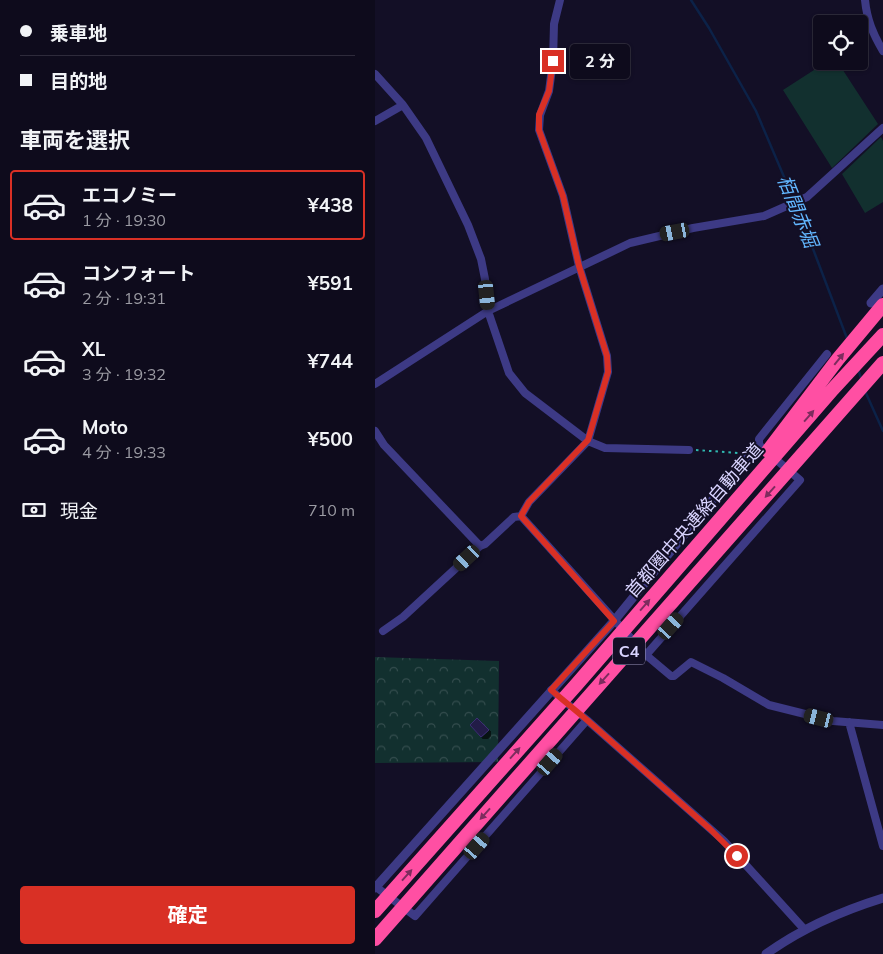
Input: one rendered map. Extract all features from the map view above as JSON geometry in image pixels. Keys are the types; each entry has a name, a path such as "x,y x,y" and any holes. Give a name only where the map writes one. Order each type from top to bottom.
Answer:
{"highway":[{"path":"715,524 877,304"},
{"name":"首都圏中央連絡自動車道","path":"375,911 577,684 883,334"},
{"name":"C4","path":"375,939 883,363"}],"street":[{"path":"521,516 529,502 588,440 607,377 608,362 579,266 563,196 538,123 549,91 553,61 554,24 559,0"},
{"path":"865,0 870,26 883,51"},
{"path":"375,74 403,104 426,138 476,244 485,279 488,311 509,373 525,393 588,440 605,448 689,450"},
{"path":"375,121 403,104"},
{"path":"375,384 488,311 630,243 693,228 764,216 786,208 807,197 883,128"},
{"path":"877,304 883,289"},
{"path":"646,655 800,480 760,447 759,439 827,354"},
{"path":"375,431 384,445 480,546"},
{"path":"587,720 415,916 375,887 614,621 746,458 754,449 760,447"},
{"path":"383,631 403,617 514,517 521,516"},
{"path":"521,516 614,621 646,655 671,676 674,676 691,662 769,705 833,721 883,724"},
{"path":"551,690 724,841 804,929"},
{"path":"849,722 883,846"},
{"path":"766,954 804,929 849,909 883,898"}],"path":[{"path":"689,450 737,452 746,458"}],"green space":[{"path":"814,70 843,70 878,124 832,168 783,90"},
{"path":"881,137 883,141 883,202 865,213 842,174"},
{"path":"375,657 499,661 498,762 375,763"}],"building":[{"path":"477,718 489,730 481,737 470,725"}],"waterway":[{"name":"栢間赤堀","path":"691,0 756,111 799,212 848,341"},
{"name":"栢間赤堀","path":"858,369 862,381"},
{"name":"栢間赤堀","path":"865,391 883,431"}],"route":[{"path":"553,61 549,91 539,115 539,130 563,196 579,266 607,356 608,372 588,440 529,502 521,516 614,621 551,690 724,841 737,856"}]}
